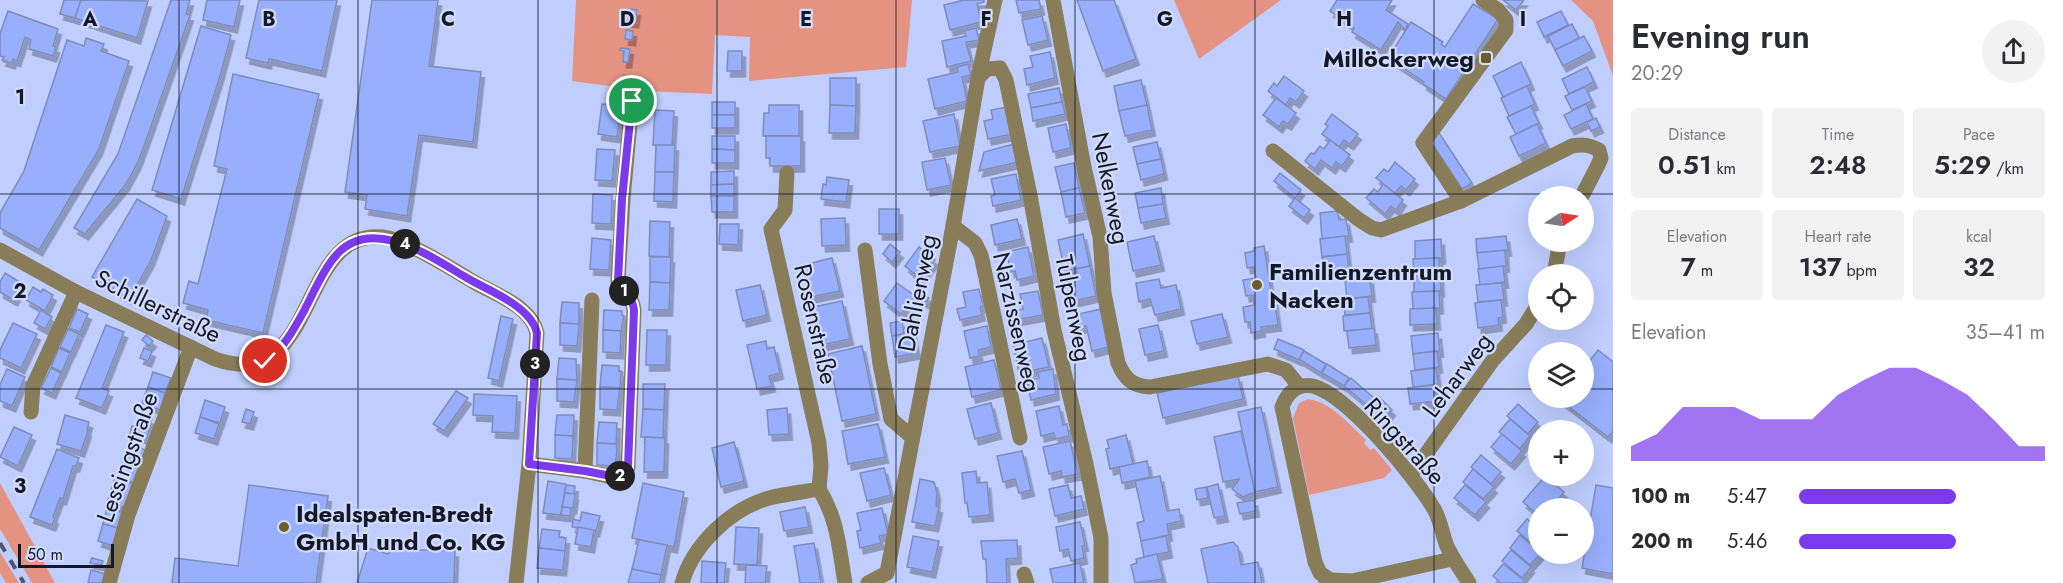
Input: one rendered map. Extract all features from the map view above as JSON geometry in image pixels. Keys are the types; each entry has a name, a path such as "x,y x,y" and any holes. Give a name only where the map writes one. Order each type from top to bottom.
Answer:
{"street":[{"name":"Dahlienweg","path":"868,583 887,573 953,226 978,78 995,0"},
{"name":"Nelkenweg","path":"1053,0 1084,167 1100,237 1104,292 1112,333 1118,363 1129,382"},
{"path":"1461,201 1423,144 1506,30 1506,20 1498,10 1483,0"},
{"name":"Tulpenweg","path":"978,78 987,69 1000,68 1006,80 1030,195 1054,330 1101,538 1101,583"},
{"path":"529,464 616,477 624,474 628,467 634,310 632,299 622,290 618,281 622,199 632,101"},
{"path":"1274,151 1372,228 1381,230 1461,201 1572,146 1583,144 1599,150 1598,165 1587,186"},
{"name":"Rosenstraße","path":"787,173 785,210 771,229 819,443 821,466 819,489"},
{"name":"Narzissenweg","path":"953,226 975,243 981,255 1020,438"},
{"name":"Schillerstraße","path":"0,250 75,292 230,365 244,366 265,361 278,352 290,336 333,259 346,245 362,239 389,238 406,244 516,307 530,317 536,328 529,464 516,583"},
{"path":"865,250 880,364 891,419 912,437"},
{"path":"31,412 33,387 75,292"},
{"path":"585,471 592,300"},
{"name":"Leharweg","path":"1411,475 1493,360 1528,321"},
{"name":"Lessingstraße","path":"109,583 128,514 191,346"},
{"name":"Ringstraße","path":"1129,382 1139,387 1150,387 1268,364 1286,370 1299,387 1312,386 1322,390 1341,404 1380,440 1411,475 1436,512 1452,559 1470,583"},
{"path":"1299,387 1289,393 1282,406 1315,561 1320,573 1328,581 1352,581 1452,559"},
{"path":"682,583 685,573 701,547 723,522 768,499 819,489 834,519 845,583"}],"shaded area":[{"path":"576,0 912,0 906,67 749,81 750,37 715,35 712,94 645,91 572,81"},
{"path":"1174,0 1281,0 1199,59"},
{"path":"1571,0 1613,0 1613,76 1593,21"},
{"path":"1308,399 1325,405 1340,415 1366,440 1364,443 1370,450 1374,448 1392,470 1384,478 1309,495 1293,418 1299,403"},
{"path":"0,483 55,583 32,583 0,529"},
{"path":"0,552 19,583 6,583 0,573"}],"building":[{"path":"64,0 81,0 75,18 60,14"},
{"path":"81,0 148,1 137,38 75,18"},
{"path":"171,0 190,0 186,14 190,15 138,162 126,184 85,234 74,228 118,154"},
{"path":"207,0 240,0 234,27 203,20"},
{"path":"259,0 337,0 322,71 269,59 268,63 246,58"},
{"path":"372,0 438,0 429,66 481,72 473,142 419,135 407,216 365,209 367,195 345,192"},
{"path":"964,0 984,0 977,4 981,22 950,30 944,5"},
{"path":"1016,0 1039,0 1041,9 1019,13"},
{"path":"1077,0 1114,0 1136,59 1103,71"},
{"path":"1337,0 1392,0 1386,10 1408,24 1405,30 1398,22 1381,50 1352,32 1354,28 1330,11"},
{"path":"1503,0 1524,0 1516,10"},
{"path":"1473,4 1498,19 1446,99 1388,58 1411,22 1443,42 1441,44 1445,47"},
{"path":"630,9 637,10 635,22 628,21"},
{"path":"8,11 58,29 53,46 56,47 53,56 29,49 31,40 25,37 17,61 13,59 12,63 2,60 4,57 0,56 0,34"},
{"path":"1561,11 1568,25 1544,37 1537,22"},
{"path":"1042,16 1048,40 1028,45 1022,20"},
{"path":"1572,24 1579,38 1555,50 1548,36"},
{"path":"201,26 231,35 181,199 152,190"},
{"path":"976,28 979,40 966,42 971,61 947,67 942,41 966,36 964,31"},
{"path":"626,30 633,31 632,40 625,39"},
{"path":"1584,36 1592,51 1563,66 1555,50"},
{"path":"86,38 104,44 101,51 129,61 99,149 39,250 0,228 0,213 24,171 67,40 84,46"},
{"path":"621,48 630,49 628,62 623,62 624,51 620,50"},
{"path":"728,51 742,51 742,71 727,71"},
{"path":"1050,52 1055,78 1027,85 1024,69 1033,67 1030,56"},
{"path":"1521,62 1531,84 1503,97 1493,76"},
{"path":"968,64 971,75 962,77 967,101 935,109 928,79 958,72 957,67"},
{"path":"1587,67 1594,82 1569,94 1562,79"},
{"path":"233,74 319,94 263,333 206,320 208,310 183,303 189,281 198,284 227,169 214,166"},
{"path":"623,75 628,76 627,87 622,87"},
{"path":"1284,76 1304,91 1296,102 1290,98 1286,105 1268,91 1274,83 1277,86"},
{"path":"830,78 856,78 856,106 830,105"},
{"path":"1141,80 1147,105 1119,111 1114,86"},
{"path":"1527,86 1535,104 1509,116 1501,98"},
{"path":"1585,87 1592,101 1572,110 1565,96"},
{"path":"1059,88 1062,102 1031,108 1028,94"},
{"path":"1276,98 1296,113 1288,124 1283,121 1279,127 1263,115"},
{"path":"712,102 735,102 735,115 712,115"},
{"path":"1062,102 1065,114 1033,121 1031,108"},
{"path":"602,104 621,106 617,137 598,134"},
{"path":"1586,104 1593,119 1571,129 1564,115"},
{"path":"769,105 799,105 799,136 763,136 764,113 769,113"},
{"path":"830,105 856,106 855,133 829,133"},
{"path":"1147,105 1152,130 1125,136 1119,111"},
{"path":"1531,106 1539,123 1516,134 1507,117"},
{"path":"1007,107 1013,134 988,139 984,121 993,119 991,110"},
{"path":"655,110 674,111 672,146 653,145"},
{"path":"954,114 960,146 930,152 923,121"},
{"path":"1332,114 1358,134 1350,144 1344,140 1339,147 1322,134"},
{"path":"712,115 735,115 735,128 712,128"},
{"path":"1596,118 1600,127 1591,131 1587,122"},
{"path":"1066,124 1071,148 1053,152 1048,128"},
{"path":"1537,124 1546,143 1519,156 1510,137"},
{"path":"1439,133 1472,183 1462,189 1430,140"},
{"path":"712,136 735,136 735,150 712,149"},
{"path":"766,136 801,136 801,166 770,166 770,158 766,158"},
{"path":"1330,140 1350,155 1342,166 1336,162 1332,168 1321,160 1315,169 1305,161 1320,146 1324,149"},
{"path":"1157,142 1161,159 1137,164 1133,147"},
{"path":"1014,144 1018,162 979,171 984,152"},
{"path":"656,145 675,145 674,172 655,172"},
{"path":"597,149 615,150 612,181 595,180"},
{"path":"712,149 735,150 735,163 712,163"},
{"path":"945,158 951,185 927,190 922,162"},
{"path":"1161,159 1164,174 1141,180 1137,164"},
{"path":"1395,162 1415,179 1406,190 1401,186 1395,193 1376,178 1384,169 1388,172"},
{"path":"1074,163 1079,188 1061,192 1055,167"},
{"path":"734,171 734,184 711,185 711,172"},
{"path":"655,172 674,172 673,202 654,201"},
{"path":"1280,173 1301,190 1295,198 1274,181"},
{"path":"1016,174 1021,200 993,206 991,196 995,195 991,179"},
{"path":"827,177 849,180 846,202 821,199 823,184 826,185"},
{"path":"734,184 734,196 711,196 711,185"},
{"path":"1383,184 1403,200 1396,210 1391,206 1385,214 1366,198 1374,189 1378,192"},
{"path":"1079,188 1085,213 1066,217 1061,192"},
{"path":"1161,188 1163,204 1138,208 1135,193"},
{"path":"593,194 612,195 611,224 592,223"},
{"path":"711,196 734,196 734,212 712,212"},
{"path":"1295,198 1310,210 1304,218 1289,206"},
{"path":"137,199 167,216 151,260 129,299 92,277"},
{"path":"1163,204 1166,218 1141,223 1138,208"},
{"path":"879,209 899,209 899,234 879,234"},
{"path":"1337,211 1339,220 1346,219 1349,236 1322,239 1320,213"},
{"path":"845,218 846,245 822,246 821,219"},
{"path":"1017,219 1022,239 995,245 991,225"},
{"path":"650,221 670,222 669,257 649,256"},
{"path":"720,224 739,224 738,245 719,244"},
{"path":"1083,234 1090,266 1065,271 1058,240"},
{"path":"1154,236 1161,265 1133,271 1127,242"},
{"path":"1345,236 1347,254 1322,257 1320,239"},
{"path":"1506,236 1508,250 1477,253 1476,239"},
{"path":"592,238 611,240 609,270 590,269"},
{"path":"1441,239 1442,258 1415,259 1415,241"},
{"path":"890,244 900,252 892,262 883,254"},
{"name":"Familienzentrum Nacken","path":"1264,246 1278,325 1261,327 1262,331 1251,333 1250,322 1245,322 1243,307 1254,305 1253,295 1246,296 1243,280 1256,278 1254,267 1247,268 1245,253"},
{"path":"919,247 935,260 921,279 905,266"},
{"path":"1028,247 1034,276 1017,280 1015,271 1011,272 1006,252"},
{"path":"1505,250 1506,266 1479,269 1477,253"},
{"path":"1347,254 1349,271 1324,273 1322,257"},
{"path":"650,257 671,257 670,283 650,282"},
{"path":"832,258 840,291 810,297 803,265"},
{"path":"1439,258 1440,274 1414,276 1413,259"},
{"path":"1090,266 1096,296 1073,301 1069,280 1078,278 1076,269"},
{"path":"1503,266 1505,282 1480,285 1478,269"},
{"path":"5,273 23,284 14,300 0,292 0,282"},
{"path":"1440,274 1441,291 1414,292 1414,276"},
{"path":"1370,278 1372,296 1347,299 1345,281"},
{"path":"1159,279 1161,288 1176,285 1181,309 1155,315 1150,299 1139,302 1136,283"},
{"path":"650,282 670,283 669,310 649,310"},
{"path":"897,283 915,296 901,314 884,301"},
{"path":"1502,283 1504,300 1478,302 1476,285"},
{"path":"760,285 767,315 743,321 736,290"},
{"path":"33,287 41,292 43,289 53,295 45,311 26,300"},
{"path":"979,289 983,306 980,307 982,315 960,320 957,309 966,307 963,292"},
{"path":"920,290 929,298 925,303 916,295"},
{"path":"1038,291 1043,315 1015,320 1013,311 1023,309 1020,294"},
{"path":"1439,291 1440,308 1413,309 1412,292"},
{"path":"1368,297 1370,313 1345,315 1344,299"},
{"path":"1501,300 1503,317 1498,318 1499,325 1478,328 1475,303"},
{"path":"842,301 850,339 821,345 813,307"},
{"path":"562,302 579,303 579,324 560,323"},
{"path":"1436,308 1437,324 1410,325 1410,309"},
{"path":"77,309 88,314 80,332 69,328"},
{"path":"1101,309 1109,347 1092,351 1086,326 1077,328 1074,315"},
{"path":"41,310 52,317 45,329 34,323"},
{"path":"604,310 622,311 624,316 621,331 603,330"},
{"path":"1370,313 1372,329 1344,331 1343,316"},
{"path":"1222,314 1228,337 1197,344 1191,321"},
{"path":"501,316 513,319 499,381 488,378"},
{"path":"902,321 904,334 892,336 890,323"},
{"path":"13,323 37,334 21,368 0,358 0,350"},
{"path":"560,323 579,324 577,346 560,345"},
{"path":"106,325 124,332 102,388 109,391 102,408 76,398"},
{"path":"1158,325 1164,351 1145,355 1139,329"},
{"path":"987,326 991,347 978,350 980,356 970,358 964,331"},
{"path":"1374,328 1376,345 1349,348 1347,331"},
{"path":"68,329 79,334 71,352 60,347"},
{"path":"603,330 621,331 620,353 603,352"},
{"path":"647,330 667,330 666,365 646,365"},
{"path":"913,332 917,353 895,357 892,336"},
{"path":"1438,333 1440,351 1413,354 1411,336"},
{"path":"146,335 153,341 149,346 142,340"},
{"path":"1042,338 1049,367 1019,373 1013,345"},
{"path":"1278,339 1304,350 1299,360 1274,349"},
{"path":"766,341 767,349 774,347 780,373 769,376 772,386 757,389 747,345"},
{"path":"862,346 876,414 842,421 828,354"},
{"path":"59,348 70,353 62,372 51,367"},
{"path":"144,348 152,351 148,361 140,358"},
{"path":"1598,350 1613,362 1613,431 1608,437 1594,426 1594,420 1586,420 1570,408 1594,408 1594,355"},
{"path":"1304,351 1326,364 1321,373 1299,359"},
{"path":"1437,351 1439,367 1415,370 1413,354"},
{"path":"559,358 576,359 577,380 557,379"},
{"path":"994,360 1001,390 972,397 965,367"},
{"path":"1327,364 1349,378 1344,386 1322,373"},
{"path":"602,365 619,366 620,388 600,387"},
{"path":"51,368 61,373 52,393 41,388"},
{"path":"1436,368 1438,384 1413,387 1411,371"},
{"path":"7,369 25,377 12,406 0,401 0,385"},
{"path":"1053,369 1056,394 1031,400 1027,380 1039,378 1038,372"},
{"path":"153,372 171,378 165,393 148,387"},
{"path":"1238,376 1243,399 1163,418 1157,393"},
{"path":"1351,378 1375,399 1368,406 1344,386"},
{"path":"557,379 577,380 574,402 557,401"},
{"path":"643,384 665,384 664,410 643,409"},
{"path":"1434,385 1437,401 1410,404 1408,388"},
{"path":"148,387 165,393 160,410 142,403"},
{"path":"600,387 620,388 617,410 600,409"},
{"path":"456,391 468,398 444,431 433,424"},
{"path":"474,394 517,396 515,433 492,432 493,416 473,415"},
{"path":"1378,396 1392,410 1385,418 1371,404"},
{"path":"205,400 225,407 220,423 200,417"},
{"path":"991,403 998,433 975,439 967,409"},
{"path":"1518,404 1536,420 1528,420 1528,434 1507,416"},
{"path":"1059,406 1063,425 1067,424 1069,436 1055,439 1054,433 1041,436 1036,411"},
{"path":"1261,407 1278,487 1255,492 1238,412"},
{"path":"787,408 789,434 769,435 767,410"},
{"path":"246,409 254,412 250,424 242,422"},
{"path":"643,409 664,410 663,438 641,437"},
{"path":"65,415 89,422 81,451 57,444"},
{"path":"557,415 574,415 573,436 555,435"},
{"path":"142,416 152,419 149,430 138,427"},
{"path":"200,417 219,424 214,439 195,433"},
{"path":"1510,419 1528,434 1528,439 1520,449 1499,432"},
{"path":"599,422 617,423 616,444 597,443"},
{"path":"878,424 885,457 848,464 842,431"},
{"path":"132,426 149,431 147,439 130,434"},
{"path":"14,427 32,435 18,466 0,457"},
{"path":"1241,431 1255,492 1243,497 1232,489 1239,479 1223,482 1214,437"},
{"path":"1502,434 1522,451 1511,464 1491,447"},
{"path":"555,435 573,436 572,459 555,458"},
{"path":"1126,435 1133,464 1110,469 1106,449 1109,448 1107,440"},
{"path":"645,437 665,438 664,472 644,472"},
{"path":"1070,441 1078,474 1062,477 1061,471 1049,474 1043,447"},
{"path":"734,442 744,481 721,487 712,448"},
{"path":"597,443 616,444 615,466 597,465"},
{"path":"129,445 146,450 141,467 123,461"},
{"path":"57,449 79,458 76,466 73,466 63,499 60,498 52,525 30,517"},
{"path":"1022,451 1031,490 1019,493 1015,479 1003,482 997,456"},
{"path":"1481,455 1501,472 1491,484 1471,467"},
{"path":"123,461 141,467 135,483 118,477"},
{"path":"1147,461 1150,477 1122,483 1119,467"},
{"path":"884,468 891,495 867,501 860,473"},
{"path":"1473,469 1494,487 1483,499 1463,482"},
{"path":"976,471 977,483 987,482 990,515 969,517 962,473"},
{"path":"1160,476 1167,511 1179,509 1181,521 1167,524 1169,535 1141,541 1137,523 1144,521 1135,481"},
{"path":"115,478 133,484 126,508 107,502"},
{"path":"920,479 934,482 937,493 936,506 939,507 935,526 912,522"},
{"path":"548,481 566,484 561,515 543,513"},
{"path":"643,483 684,492 674,547 632,538"},
{"path":"1218,484 1225,516 1214,518 1207,487"},
{"name":"Idealspaten-Bredt GmbH und Co. KG","path":"249,485 328,496 316,583 172,583 175,558 238,566"},
{"path":"566,485 575,486 574,494 565,493"},
{"path":"1068,485 1071,498 1081,496 1084,509 1055,516 1049,489"},
{"path":"1465,485 1486,502 1475,515 1454,498"},
{"path":"1596,485 1613,488 1613,574 1582,568 1583,564 1594,564 1594,498"},
{"path":"1537,486 1557,486 1564,492 1559,498 1528,498 1528,506 1523,502"},
{"path":"1206,487 1208,498 1197,500 1195,489"},
{"path":"565,493 575,494 573,508 562,507"},
{"path":"1254,500 1256,511 1240,514 1237,503"},
{"path":"562,507 571,508 570,516 561,515"},
{"path":"805,507 809,527 784,531 780,512"},
{"path":"107,508 125,513 121,529 103,524"},
{"path":"882,508 888,534 879,536 881,543 860,548 857,531 861,530 857,513"},
{"path":"582,512 600,516 596,531 572,527 573,519 580,521"},
{"path":"1527,519 1528,520 1528,541 1517,531"},
{"path":"1080,522 1085,545 1082,546 1084,558 1071,561 1068,549 1060,551 1056,527"},
{"path":"103,524 121,529 116,547 98,541"},
{"path":"578,527 594,530 591,547 575,544"},
{"path":"736,527 759,528 757,565 734,564"},
{"path":"542,529 560,531 559,537 566,538 565,551 539,548"},
{"path":"1520,535 1528,542 1528,563 1510,548"},
{"path":"913,536 939,541 932,572 907,567"},
{"path":"1166,536 1169,552 1144,557 1141,541"},
{"path":"639,540 667,545 661,575 632,569"},
{"path":"1017,540 1018,558 1006,559 1007,583 987,583 986,559 983,559 981,541"},
{"path":"1233,542 1238,547 1241,565 1258,562 1262,583 1208,583 1201,549"},
{"path":"814,543 821,583 800,583 794,546"},
{"path":"368,548 388,554 390,549 455,551 454,583 357,583"},
{"path":"539,548 565,551 563,570 537,568"},
{"path":"1511,550 1531,567 1522,578 1502,561"},
{"path":"1157,554 1163,579 1135,583 1131,565 1137,563 1136,559"},
{"path":"92,558 103,561 102,565 90,563"},
{"path":"702,561 726,563 724,583 701,583"},
{"path":"1080,563 1084,583 1053,583 1050,569"},
{"path":"1503,564 1525,581 1523,583 1501,583 1493,576"},
{"path":"746,565 767,566 765,583 745,583"},
{"path":"632,569 661,575 659,583 628,583"},
{"path":"91,570 109,575 107,583 88,583"}],"railway":[{"path":"0,543 24,583"}],"place":[{"name":"Millöckerweg","path":"1486,58"},
{"name":"Familienzentrum Nacken","path":"1257,285"},
{"name":"Idealspaten-Bredt GmbH und Co. KG","path":"284,527"}],"route":[{"path":"265,361 278,352 290,336 333,259 346,245 362,239 389,238 406,244 501,296 530,317 537,333 529,464 616,477 624,474 628,467 634,310 632,299 622,290 618,281 622,199 632,101"}]}
